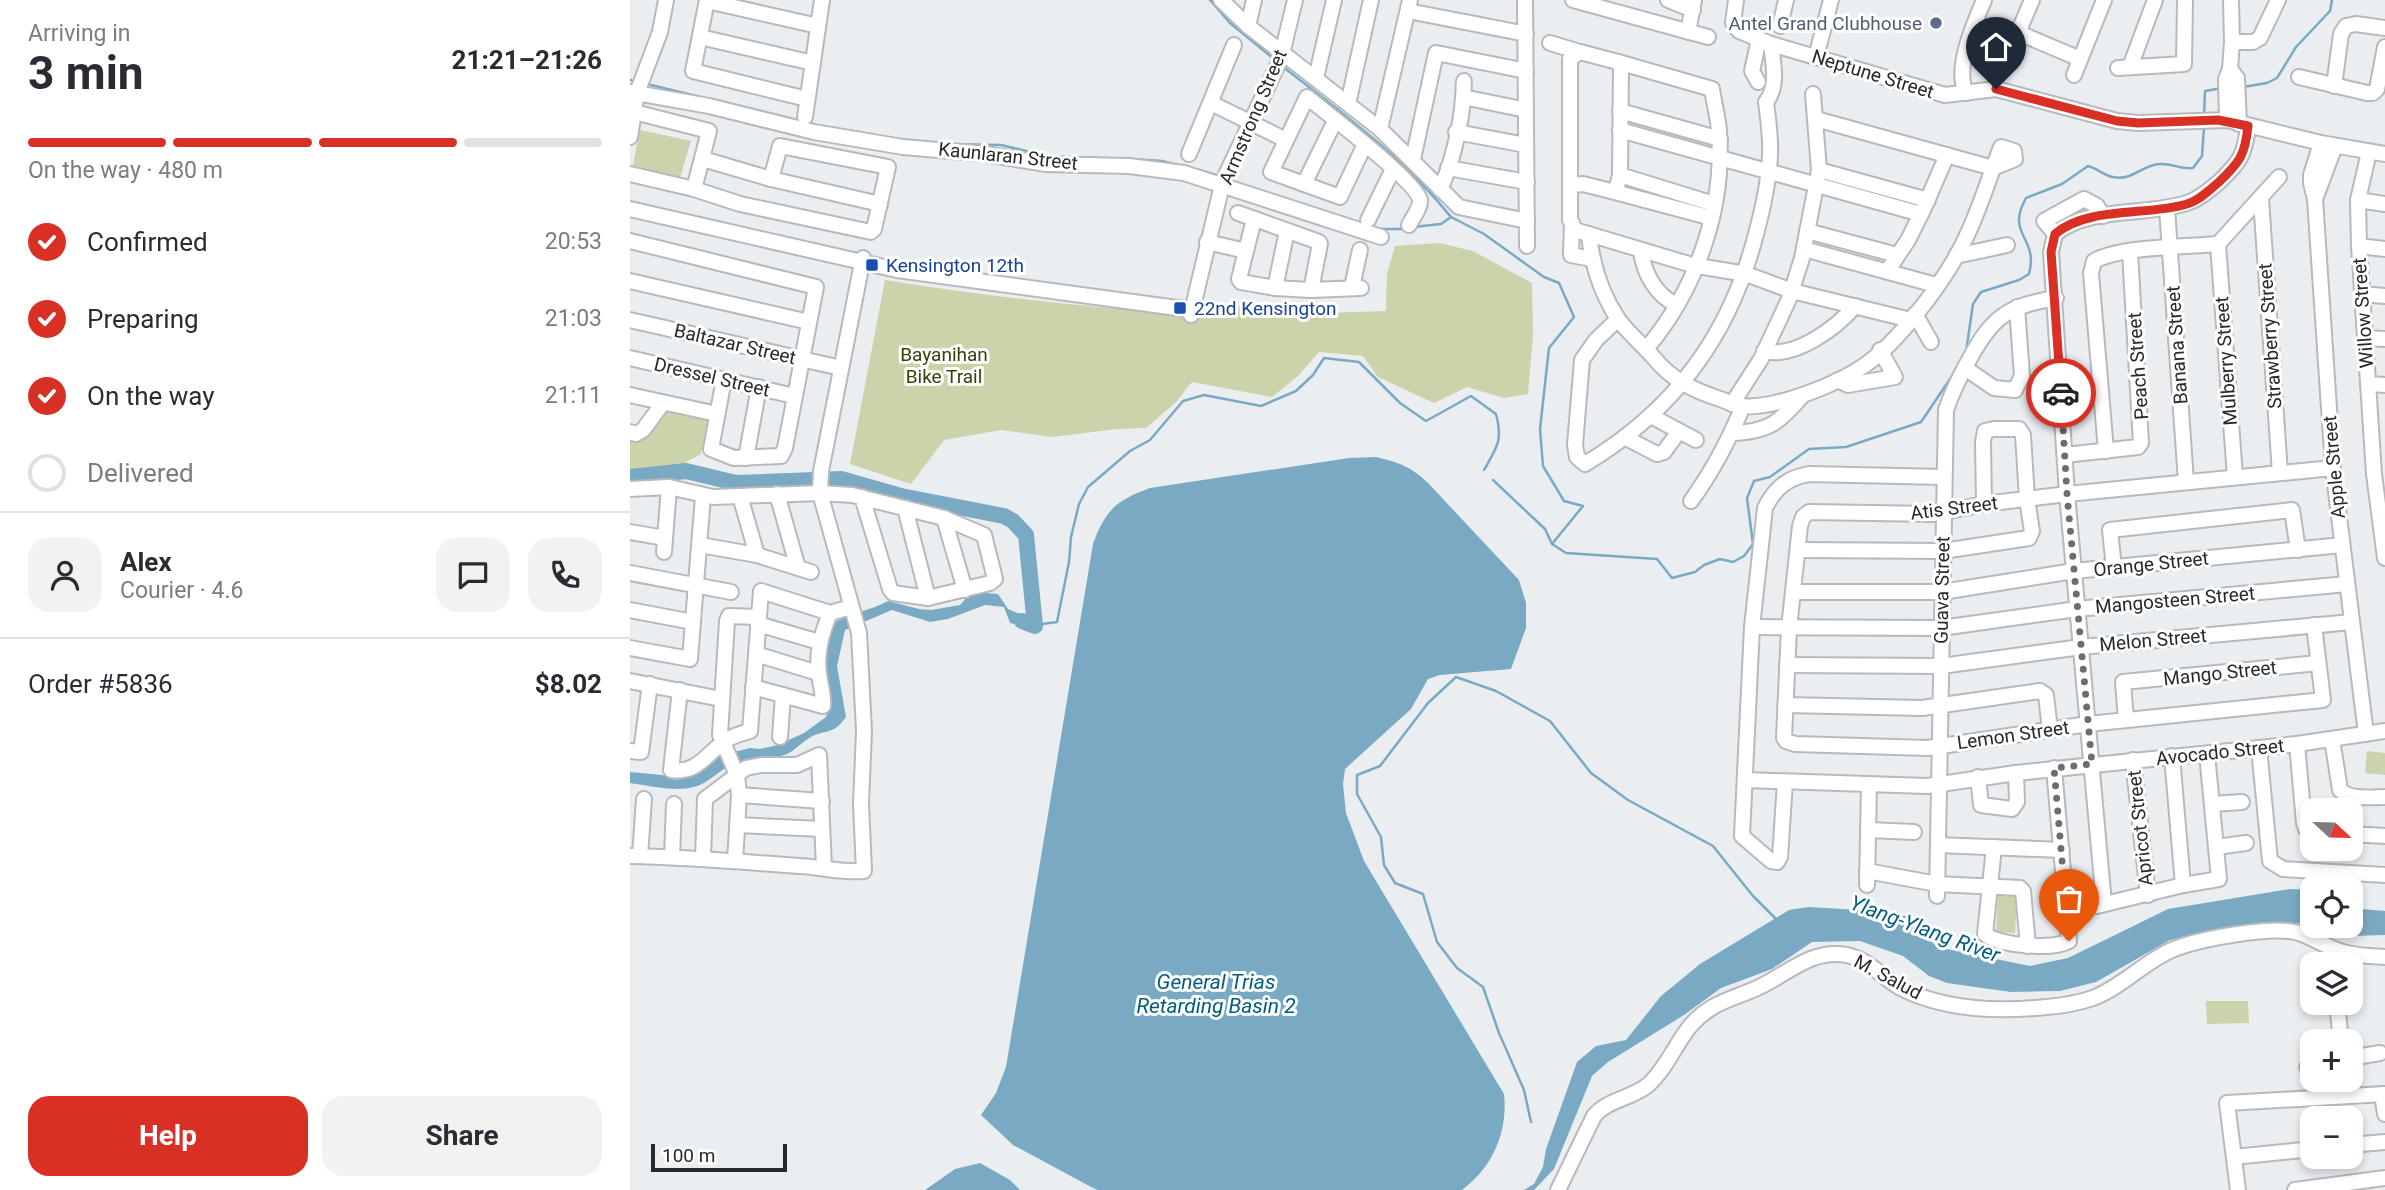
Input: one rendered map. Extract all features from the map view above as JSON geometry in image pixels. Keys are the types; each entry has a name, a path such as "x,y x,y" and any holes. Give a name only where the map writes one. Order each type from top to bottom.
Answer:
{"street":[{"path":"630,137 637,87 660,32 666,0"},
{"path":"805,117 822,0"},
{"path":"1221,0 1280,60 1316,78 1380,129 1413,159 1454,203 1466,210 1527,221"},
{"path":"1248,26 1254,0"},
{"name":"Armstrong Street","path":"862,261 897,270 1191,312 1222,184 1280,60 1294,0"},
{"path":"1316,78 1334,0"},
{"path":"1348,104 1371,0"},
{"path":"1525,0 1527,246"},
{"path":"1573,0 1590,2 1708,37"},
{"path":"1668,0 1693,5 1688,32"},
{"name":"Neptune Street","path":"1736,0 1733,17 1735,28 1765,41 1945,95 1996,89 2117,121 2138,123 2186,120 2233,123 2385,154"},
{"path":"1780,26 1786,0"},
{"path":"1816,57 1831,0"},
{"path":"1966,93 1961,72 1984,0"},
{"path":"2008,56 2032,0"},
{"path":"2074,75 2104,0"},
{"path":"2155,0 2124,68 2184,64 2185,0"},
{"path":"2207,754 2219,879 2100,905 2092,764 2067,494 2051,252 2055,234 2069,224 2103,216 2167,208 2197,199 2235,167 2244,153 2233,123 2237,78 2231,69 2231,0"},
{"path":"2232,42 2260,38 2278,0"},
{"path":"807,99 693,71 707,1 818,26"},
{"path":"1380,129 1409,6 1525,34"},
{"path":"2334,86 2341,34 2347,26 2356,24 2385,28"},
{"path":"2019,33 2080,59"},
{"path":"700,37 813,63"},
{"path":"1618,319 1596,340 1581,360 1574,445 1577,457 1585,464 1626,438 1651,416 1689,375 1724,320 1746,274 1769,170 1766,102 1774,88 1765,41"},
{"path":"1758,82 1752,71 1765,41"},
{"path":"1550,43 1712,89 1720,139 1713,211 1697,266 1677,305 1646,349"},
{"path":"1189,154 1234,45"},
{"path":"2299,77 2373,93 2377,89 2385,47"},
{"path":"1580,52 1570,59 1571,255 1592,259"},
{"path":"1413,159 1436,53 1526,71"},
{"path":"1611,191 1616,190 1620,175 1621,68 1618,62"},
{"path":"1766,102 1755,91 1764,76 1773,73"},
{"path":"1440,189 1448,167 1464,97 1464,81"},
{"name":"Kaunlaran Street","path":"637,87 814,132 903,147 964,152 1056,165 1152,167 1184,173 1381,237"},
{"path":"1698,503 1709,474 1732,433 1738,405 1792,291 1804,248 1819,170 1813,94"},
{"path":"1365,144 1340,197 1271,172 1307,97 1365,144 1393,169 1420,200 1409,225"},
{"path":"1464,97 1526,110"},
{"path":"1210,103 1286,139"},
{"path":"1620,111 1720,139"},
{"path":"634,112 709,131 694,189"},
{"path":"1589,234 1596,277 1618,319 1666,373 1682,383 1738,405 1766,404 1804,394 1838,380 1867,364 1913,317 1956,256 1970,229 1993,168 1816,119"},
{"path":"1304,184 1335,121"},
{"path":"1620,130 1921,214"},
{"path":"1456,132 1527,145"},
{"name":"Apple Street","path":"2328,144 2311,175 2311,183 2315,199 2333,468 2366,734"},
{"path":"630,174 694,189 740,204 871,232 874,229 888,167 780,146 771,179"},
{"name":"Willow Street","path":"2369,152 2358,200 2359,246 2374,474 2385,558"},
{"path":"1888,270 1921,214 1947,155"},
{"path":"703,159 771,179 880,204"},
{"path":"1448,167 1527,182"},
{"path":"1368,220 1393,169"},
{"path":"1819,170 1928,200"},
{"path":"1620,175 1713,211"},
{"path":"2106,451 2092,265 2101,257 2130,252 2218,244 2261,200 2279,177"},
{"path":"1570,185 1583,184 1713,211"},
{"path":"2055,234 2044,221 2084,199 2097,206 2103,216"},
{"name":"Strawberry Street","path":"2261,200 2280,473"},
{"path":"2358,200 2385,204"},
{"name":"Banana Street","path":"2167,208 2186,482"},
{"path":"630,209 862,261 821,471 820,491 859,633 864,731 861,804 864,871 848,873 824,867 635,856 644,799"},
{"path":"1238,213 1319,242 1311,290"},
{"path":"1254,219 1241,282 1275,288 1311,290 1357,287 1360,250"},
{"path":"1572,223 1576,230 1697,266 1746,274 1792,291 1913,317 1931,342"},
{"path":"1970,229 1984,250"},
{"path":"1275,288 1287,231"},
{"path":"1807,231 1897,256"},
{"path":"630,241 816,287 785,448 781,456 734,458 711,449 724,379"},
{"path":"1207,242 1246,251"},
{"name":"Mulberry Street","path":"2218,244 2235,477"},
{"path":"1956,256 2007,245"},
{"path":"2359,246 2385,249"},
{"path":"1804,248 1936,285"},
{"path":"1642,250 1642,261 1657,290 1677,305"},
{"name":"Peach Street","path":"2065,454 2138,447 2142,439 2130,252"},
{"path":"630,281 809,322"},
{"path":"2362,294 2385,296"},
{"name":"Guava Street","path":"1937,890 1946,410 1965,368 1988,328 2017,307 2056,298"},
{"path":"1765,351 1772,353 1791,349 1819,337 1843,320 1855,306"},
{"path":"1965,368 2000,390 2015,390 2019,387 2022,376 2017,307"},
{"name":"Baltazar Street","path":"630,320 841,368"},
{"path":"2365,338 2385,339"},
{"path":"1838,380 1848,385 1895,377 1880,350"},
{"name":"Dressel Street","path":"630,358 794,396"},
{"path":"2368,384 2385,385"},
{"path":"746,458 759,387"},
{"path":"1732,433 1758,432 1787,415 1804,394"},
{"path":"630,395 717,414"},
{"path":"630,432 636,434 643,430 663,403"},
{"path":"1651,416 1696,440"},
{"path":"1798,550 1943,551 2026,539 2032,535 2026,499 2023,435 2019,429 1985,431 1984,504"},
{"path":"1626,438 1657,454 1664,452 1679,431"},
{"name":"Atis Street","path":"1787,741 1783,733 1789,628 1801,526 1803,517 1809,512 1922,514 2067,494 2333,468"},
{"path":"1785,782 1780,857 1777,862 1766,859 1742,836 1752,627 1765,508 1771,496 1780,485 1795,477 1809,474 1944,477"},
{"path":"630,489 669,486 703,496 820,491 862,497 944,517 985,535 995,579 990,583 928,598 893,593 862,497"},
{"path":"630,532 664,545 669,486"},
{"path":"700,545 757,555 805,570 777,494"},
{"path":"630,648 690,659 703,496"},
{"path":"740,496 757,555"},
{"path":"905,508 928,598"},
{"path":"2113,568 2110,530 2292,510 2298,550"},
{"path":"944,517 965,590"},
{"name":"Orange Street","path":"1793,592 1942,592 2074,571 2342,545"},
{"path":"630,573 731,592"},
{"name":"Mangosteen Street","path":"1752,627 1941,628 2077,609 2347,584"},
{"path":"703,858 705,799 730,759 730,738 750,731 761,591 830,613 851,609"},
{"path":"630,610 693,622"},
{"path":"753,687 823,706 824,696 818,673 820,642 830,613"},
{"path":"735,861 739,796 730,759 719,735 729,616 759,620 820,642"},
{"name":"Melon Street","path":"1787,665 1941,666 2081,647 2352,622"},
{"path":"2314,625 2318,663"},
{"path":"756,654 818,673"},
{"name":"Mango Street","path":"2126,720 2123,682 2318,663"},
{"name":"Lemon Street","path":"1787,741 1795,744 1928,748 2088,724 2323,700 2318,663"},
{"path":"630,681 721,699"},
{"path":"630,751 641,752 650,684"},
{"path":"680,690 671,770 680,771 730,759 752,766 797,765 819,755 824,867"},
{"path":"1785,705 1922,709 2040,691 2046,695 2050,730"},
{"path":"780,737 783,695"},
{"name":"Avocado Street","path":"1745,780 1869,786 1939,785 2016,772 2297,744 2385,731"},
{"path":"2332,739 2340,790 2343,794 2385,797"},
{"path":"2297,744 2305,798"},
{"path":"2259,748 2270,861 2283,869 2385,874"},
{"path":"2172,756 2183,885"},
{"name":"Apricot Street","path":"2133,760 2148,895"},
{"path":"1994,847 1986,934 1992,939 2028,946 2061,945 2069,941 2054,768"},
{"path":"1978,777 1981,805 2012,809 2017,802 2016,772"},
{"path":"1869,786 1867,878 1937,890 1990,887 2022,889 2028,946"},
{"path":"739,796 822,801"},
{"path":"2212,804 2242,802"},
{"path":"672,857 674,804"},
{"path":"737,825 822,829"},
{"path":"1869,830 1914,832"},
{"path":"2363,835 2385,836"},
{"path":"2216,847 2246,843"},
{"path":"1938,845 2062,850"},
{"name":"M. Salud","path":"1558,1190 1594,1116 1602,1106 1638,1092 1650,1083 1692,1025 1720,1002 1754,989 1802,961 1828,955 1846,955 1877,969 1897,986 1915,995 1938,1002 2005,1010 2066,1005 2092,998 2173,950 2229,935 2288,931 2299,933 2332,952"},
{"name":"M. Salud","path":"2363,958 2385,957"},
{"path":"2363,1056 2380,1053"},
{"path":"2238,1190 2227,1103 2384,1094 2385,1114"},
{"path":"2363,1145 2385,1142"},
{"path":"2234,1157 2300,1150"},
{"path":"2295,1190 2385,1178"}],"green space":[{"path":"640,130 691,141 679,181 632,170"},
{"name":"Bayanihan Bike Trail","path":"1439,243 1473,251 1532,283 1533,335 1528,394 1504,398 1467,387 1434,403 1378,377 1363,356 1319,352 1298,376 1272,397 1192,382 1176,402 1146,428 1053,437 1001,430 944,440 911,484 850,464 885,280 1040,301 1195,315 1198,301 1295,314 1386,311 1387,274 1395,246"},
{"path":"666,406 708,417 701,454 679,466 630,470 630,436"},
{"path":"2367,751 2385,753 2385,775 2365,773"},
{"path":"1998,892 2017,893 2015,933 1996,932"},
{"path":"2206,1001 2248,1001 2249,1023 2207,1024"}],"water":[{"name":"General Trias Retarding Basin 2","path":"1376,457 1404,466 1428,483 1519,580 1526,603 1526,628 1511,669 1440,675 1428,679 1411,709 1345,769 1343,784 1346,813 1364,861 1504,1094 1501,1135 1490,1160 1462,1190 1098,1190 1013,1145 981,1115 996,1093 1006,1067 1093,544 1102,523 1113,508 1128,497 1150,488 1349,458"},
{"path":"998,594 1008,609 1044,624 1040,630 1010,623 1004,607 985,605 948,619 930,622 892,610 845,630 837,666 846,717 835,728 812,736 784,755 731,765 694,787 670,789 630,783 630,772 662,775 677,780 702,771 718,756 778,745 804,733 826,717 830,690 824,660 829,625 888,601 931,610 960,605 969,595"},
{"path":"2300,889 2300,924 2243,926 2170,940 2096,982 2060,991 2011,992 1947,983 1929,976 1903,956 1860,941 1812,942 1772,969 1721,988 1684,1015 1608,1062 1592,1076 1554,1169 1534,1190 1524,1190 1534,1184 1543,1167 1546,1149 1577,1062 1596,1046 1626,1040 1661,996 1700,964 1789,910 1808,907 1907,916 1937,947 2030,966 2068,958 2168,909"},
{"path":"2363,909 2385,911 2385,935 2363,936"},
{"path":"980,1163 1010,1180 1020,1190 925,1190 955,1169"}],"waterway":[{"path":"1210,0 1230,23 1274,59"},
{"path":"2243,87 2267,83 2277,78 2296,47 2330,11 2332,0"},
{"path":"1282,66 1392,155 1451,217"},
{"path":"651,85 816,125 870,134"},
{"path":"2204,117 2205,91 2222,88"},
{"path":"1966,352 1973,304 1981,292 2019,280 2029,274 2030,251 2019,221 2026,198 2062,184 2088,166 2120,178 2160,164 2193,168 2202,156 2204,127"},
{"path":"946,144 1001,145 1047,156 1120,159"},
{"path":"1130,159 1162,161 1182,166"},
{"path":"1196,169 1216,175"},
{"path":"1413,227 1441,224 1451,217 1484,234 1544,277 1559,283 1574,317 1549,348 1540,429 1543,466 1564,501 1583,506 1552,544"},
{"path":"1378,229 1407,229"},
{"path":"1042,624 1057,622 1071,537 1079,504 1088,487 1130,451 1150,440 1183,401 1204,395 1261,406 1296,391 1313,375 1324,358 1359,362 1400,403 1426,421 1471,396 1496,414 1499,438 1484,470"},
{"path":"1493,480 1545,529 1552,544 1566,553 1657,559 1672,578 1695,572 1720,559 1733,562 1744,556 1753,544 1747,498 1754,481 1770,477 1809,449 1846,447 1921,422 1954,373"},
{"path":"630,477 686,471 736,483 841,479 901,496 1004,516 1026,535 1035,626 1022,621"},
{"path":"1531,1122 1524,1090 1499,1033 1483,987 1457,968 1437,942 1423,894 1395,883 1384,865 1381,837 1357,794 1357,775 1380,766 1428,703 1456,677 1496,691 1550,721 1591,773 1628,800 1713,846 1753,896 1777,920"}],"way so far":[{"path":"2061,393 2067,494 2092,764 2054,768 2069,941"}],"place":[{"name":"Antel Grand Clubhouse","path":"1936,23"},
{"name":"Kensington 12th","path":"872,265"},
{"name":"22nd Kensington","path":"1180,308"}],"route":[{"path":"1996,89 2117,121 2138,123 2227,120 2248,126 2244,153 2240,160 2197,199 2188,204 2103,216 2069,224 2055,234 2051,252 2061,393"}],"water label":[{"name":"Ylang-Ylang River","path":"1925,929"}]}
